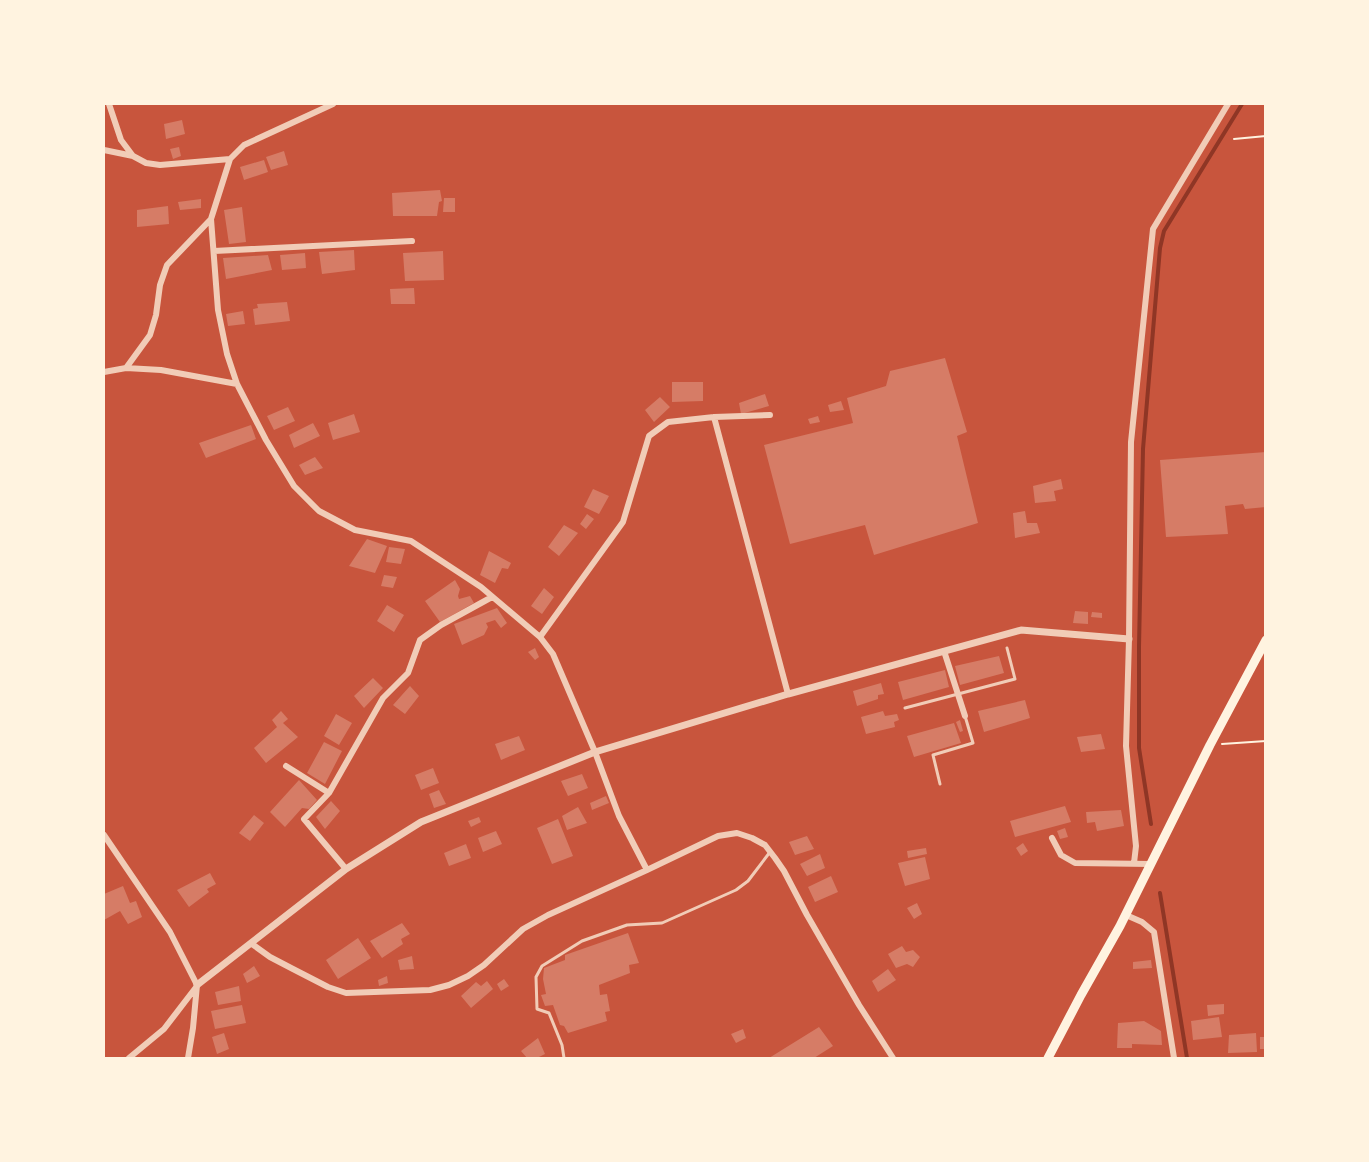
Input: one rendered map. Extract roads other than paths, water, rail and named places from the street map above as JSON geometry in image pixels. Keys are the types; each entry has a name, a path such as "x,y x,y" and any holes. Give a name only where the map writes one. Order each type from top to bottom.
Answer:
{"highway":[{"path":"1048,1059 1126,915 1210,745 1266,640"}],"street":[{"path":"109,104 121,140 133,156"},
{"path":"333,104 244,145 230,159 211,219 219,310 227,354 237,384 266,440 294,486 319,511 354,530 411,541 481,587 540,637 553,654 595,752 619,816 647,870"},
{"path":"1134,862 1136,846 1126,746 1131,442 1153,229 1228,104"},
{"path":"104,150 160,165 230,159"},
{"path":"126,368 150,335 156,315 160,285 167,265 211,219"},
{"path":"213,251 412,241"},
{"path":"104,372 126,368 161,370 237,384"},
{"path":"540,637 623,522 649,436 668,422 714,417 770,415"},
{"path":"714,417 788,694"},
{"path":"346,869 304,819 329,793 383,698 408,674 420,640 441,625 492,597"},
{"path":"129,1059 164,1029 197,985 346,869 421,822 595,752 788,694 1021,630 1129,639"},
{"path":"944,651 965,717"},
{"path":"286,766 329,793"},
{"path":"252,944 293,969 328,987 346,993 429,990 449,985 468,976 484,965 523,929 548,915 718,836 737,833 765,845 784,871 859,1005 893,1059"},
{"path":"104,835 170,932 197,985 188,1059"},
{"path":"1052,838 1061,855 1075,862 1151,864"},
{"path":"1126,915 1142,922 1154,932 1174,1059"}],"lane":[{"path":"905,708 1015,679 1007,648"},
{"path":"940,784 933,755 973,743 965,717"},
{"path":"564,1059 562,1045 549,1013 537,1009 536,977 542,966 582,941 627,926 662,923 736,890 748,881 770,852"}],"waterway":[{"path":"1151,824 1139,748 1139,647 1143,449 1160,248 1164,231 1242,104"},
{"path":"1160,893 1187,1058"}]}
